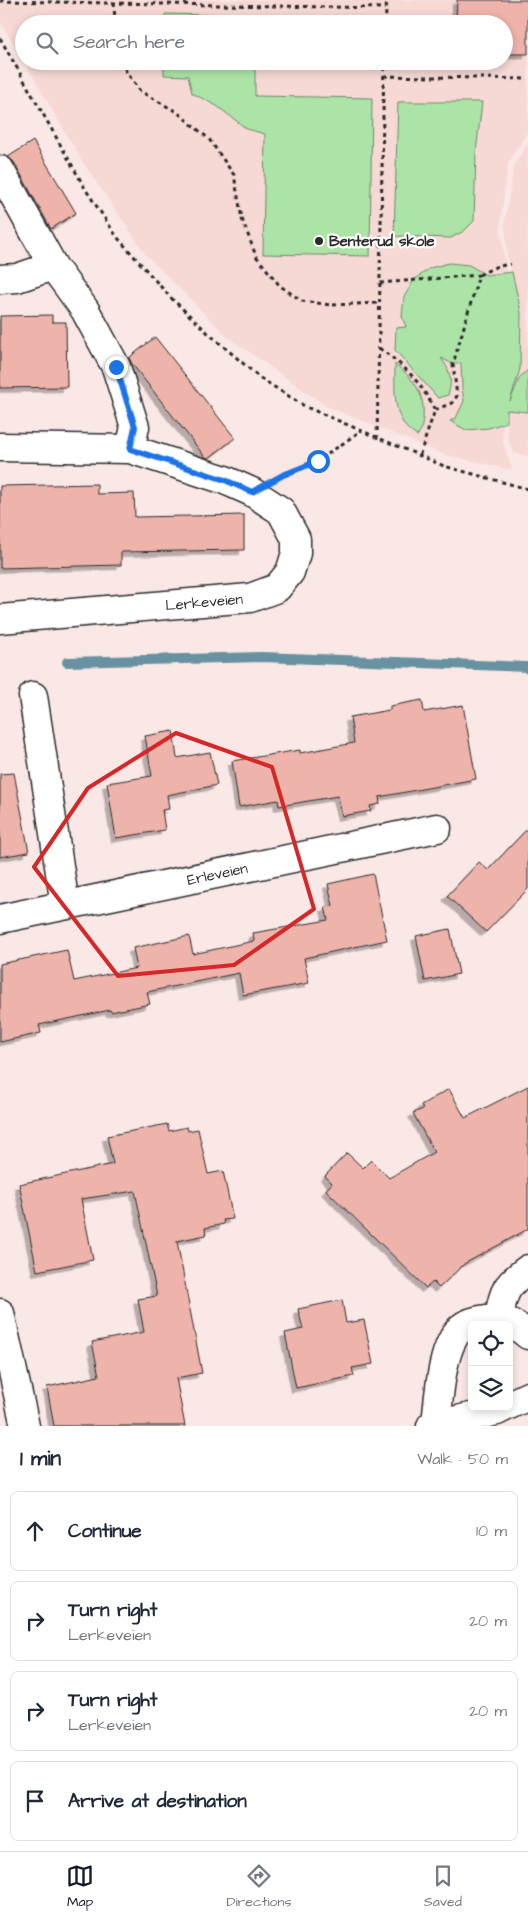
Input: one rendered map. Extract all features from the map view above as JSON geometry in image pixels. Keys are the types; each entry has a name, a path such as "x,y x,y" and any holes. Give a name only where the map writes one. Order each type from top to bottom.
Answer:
{"street":[{"path":"0,170 53,266 84,310 116,367 135,427 130,449"},
{"path":"0,279 17,278 53,266"},
{"name":"Lerkeveien","path":"0,447 130,449 225,480 252,492 281,511 296,539 296,553 290,572 277,588 250,598 0,620"},
{"path":"33,696 64,905"},
{"name":"Erleveien","path":"0,919 437,828"},
{"path":"499,1318 502,1296 512,1281 528,1269"},
{"path":"0,1313 24,1426"},
{"path":"496,1411 433,1425 450,1345 462,1328 478,1320 499,1318 518,1326 528,1335"},
{"path":"513,1403 528,1396"}],"path":[{"path":"0,0 385,8"},
{"path":"385,15 387,0"},
{"path":"114,3 115,15"},
{"path":"0,38 15,65"},
{"path":"18,70 86,190 117,237 169,296 260,378 306,407 377,439 444,466 528,489"},
{"path":"126,70 140,91 177,112 209,139 234,175 242,219 256,256 280,286 302,301 331,305 380,303"},
{"path":"377,439 384,70"},
{"path":"384,76 528,79"},
{"path":"380,283 478,275 495,267 510,264"},
{"path":"419,456 436,410 452,403 457,396 453,364 478,275"},
{"path":"379,348 402,364 415,378 436,410"},
{"path":"252,492 283,475 318,461 360,431"}],"highlighted area":[{"path":"176,733 272,767 314,909 234,965 118,976 34,867 88,788"}],"shaded area":[{"name":"Benterud skole","path":"0,0 528,0 528,131 508,163 500,226 507,278 501,410 503,442 512,470 446,455 326,406 228,337 147,256 82,161 29,70 513,70 513,15 15,15 15,46 0,21"},
{"path":"528,143 528,456 514,453 508,440 506,412 520,369 521,312 507,255 505,221 514,165"}],"green space":[{"path":"165,14 211,15 165,15"},
{"path":"164,70 255,70 255,96 372,98 370,256 263,254 265,134 247,129 217,106 192,93 188,76 164,75"},
{"path":"398,102 482,102 476,152 474,221 464,231 451,238 394,236"},
{"path":"449,263 469,265 486,275 512,272 521,312 520,369 510,401 520,377 528,370 528,412 507,410 507,422 489,428 466,430 450,421 456,418 464,401 461,363 453,364 441,358 447,367 450,385 448,395 438,398 395,350 396,328 406,327 402,316 404,297 414,280 430,268"},
{"path":"395,364 413,381 420,394 423,418 421,430 417,436 403,422 396,404"}],"building":[{"path":"457,0 528,0 528,54 513,54 513,15 456,15"},
{"path":"33,141 76,213 51,229 14,162 8,157"},
{"path":"52,315 52,322 66,322 67,387 0,388 0,316"},
{"path":"155,337 235,438 209,458 205,457 129,358"},
{"path":"97,484 97,494 134,493 135,517 244,515 244,550 121,552 121,565 0,568 0,486"},
{"path":"422,700 424,712 463,705 476,779 379,797 380,804 370,806 371,811 342,816 338,796 279,806 278,800 239,807 232,761 300,750 300,753 354,743 350,717 390,710 390,706"},
{"path":"173,731 177,758 210,752 217,785 167,795 169,809 162,810 165,830 116,838 107,783 152,776 145,736"},
{"path":"14,773 29,852 0,857 0,774"},
{"path":"528,828 528,889 486,932 447,896 479,862 488,870"},
{"path":"373,874 387,940 304,958 309,983 243,995 239,973 147,992 150,1004 111,1012 110,1010 39,1025 41,1033 0,1042 0,964 67,950 74,981 137,968 133,948 189,936 193,954 254,941 253,933 328,920 325,907 333,906 328,884"},
{"path":"450,929 459,974 425,981 416,936"},
{"path":"528,1086 528,1229 464,1264 439,1288 433,1282 426,1288 326,1190 332,1183 325,1176 347,1153 363,1168 371,1160 389,1178 434,1152 413,1113 423,1109 421,1105 449,1089 465,1118"},
{"path":"167,1124 169,1131 187,1127 188,1131 198,1129 208,1174 223,1171 233,1219 223,1220 224,1224 205,1228 206,1235 177,1241 202,1373 176,1378 185,1426 54,1426 47,1387 99,1376 92,1342 144,1332 138,1299 157,1296 135,1191 81,1199 93,1260 37,1271 19,1184 113,1164 107,1136"},
{"path":"342,1300 346,1323 364,1320 373,1364 352,1368 354,1376 296,1388 285,1333 303,1329 298,1309"}],"waterway":[{"path":"67,662 262,657 526,667 528,669"}],"place":[{"name":"Benterud skole","path":"319,241"}],"route":[{"path":"116,367 135,427 130,449 225,480 252,492 283,475 318,461"}]}
